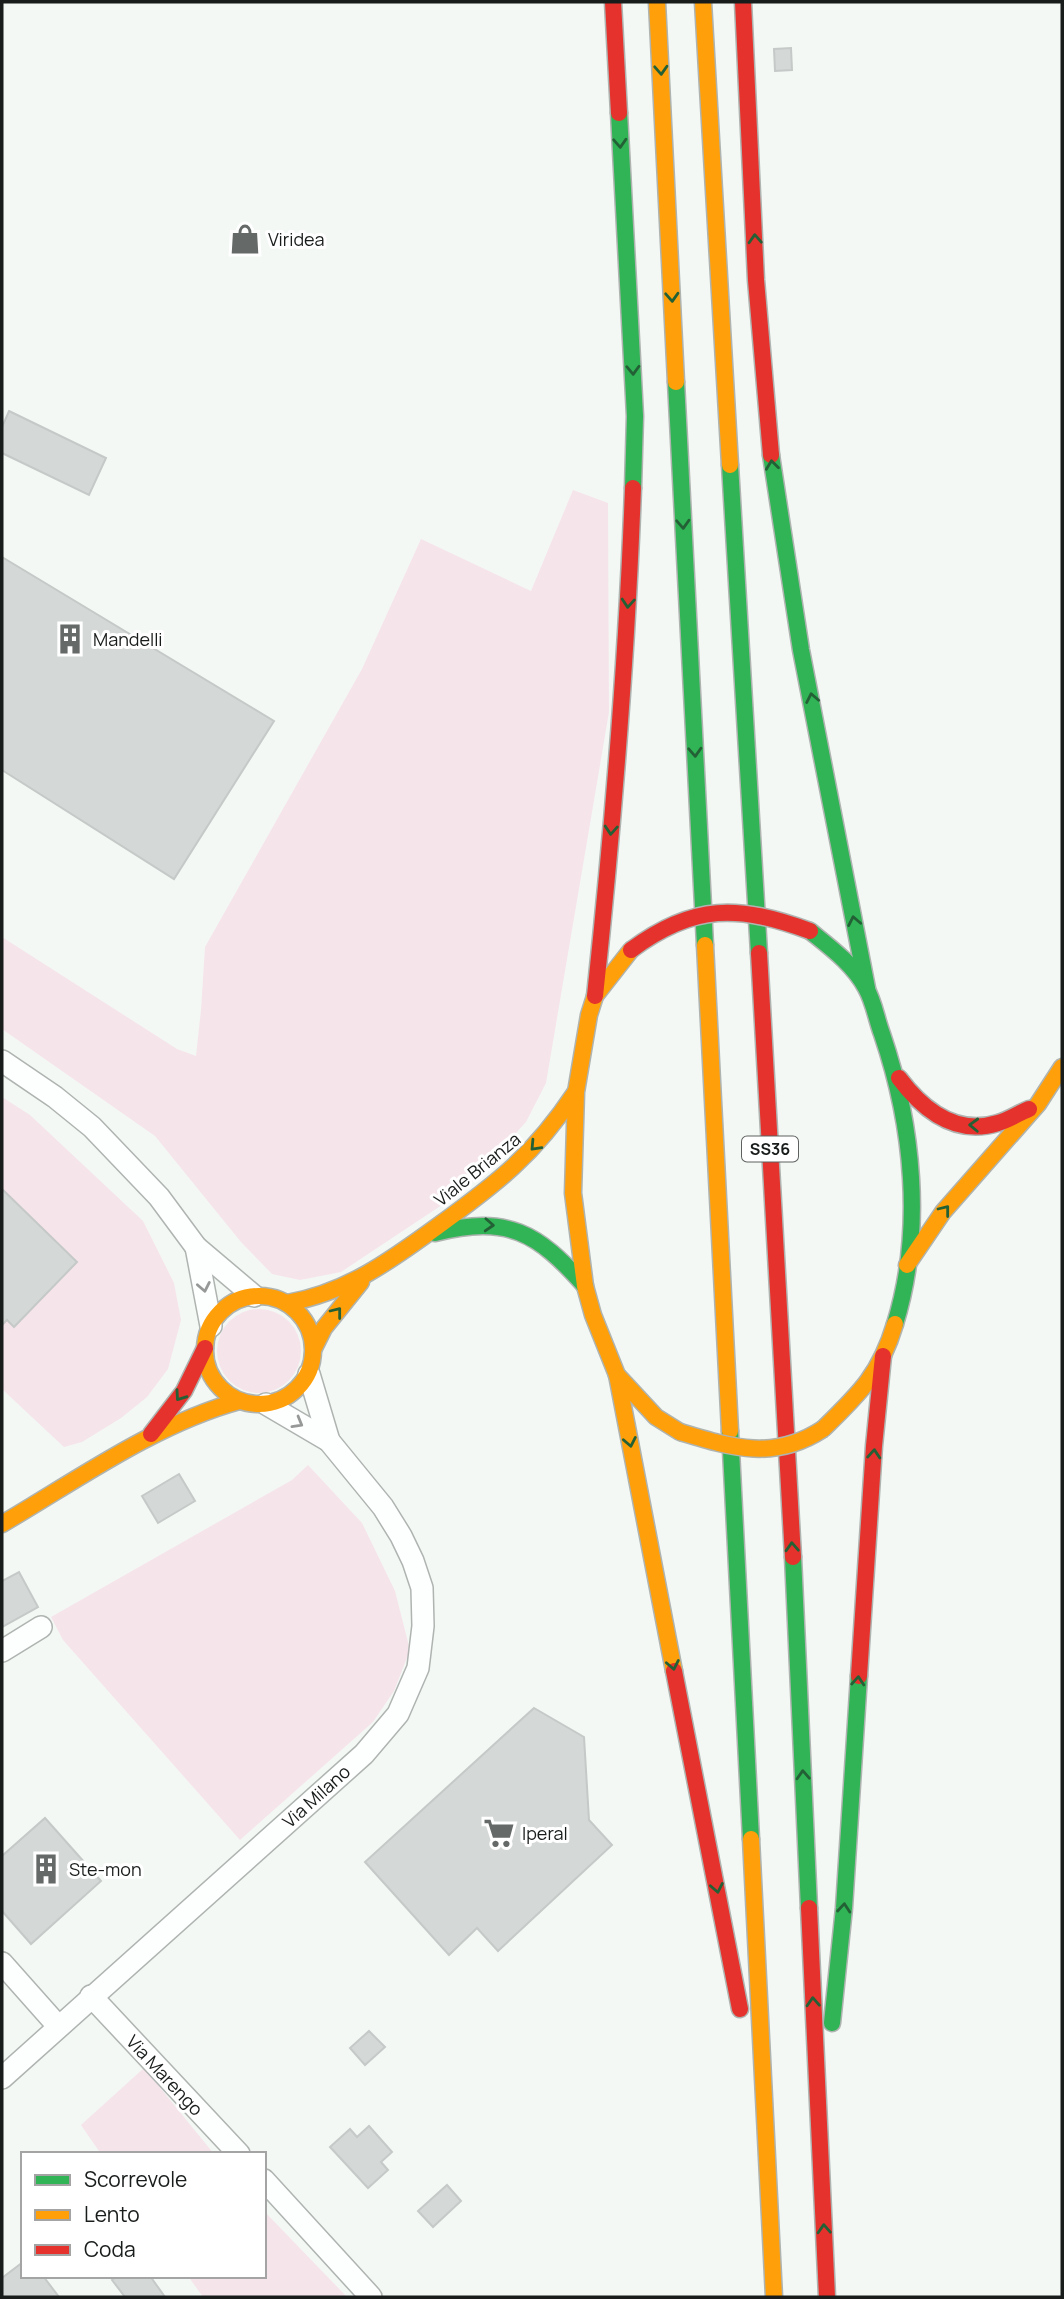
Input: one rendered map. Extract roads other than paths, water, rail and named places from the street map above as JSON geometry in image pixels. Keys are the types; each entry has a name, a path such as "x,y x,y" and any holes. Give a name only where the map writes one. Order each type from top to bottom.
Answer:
{"main road":[{"path":"614,2 635,416 630,572 608,876 595,996 583,1040 576,1092 573,1193 586,1286 593,1315 617,1375 765,2140"},
{"path":"657,2 774,2297"},
{"name":"SS36","path":"702,2 788,1438 827,2297"},
{"path":"617,1375 656,1417 680,1432 712,1443 742,1449 773,1448 799,1443 823,1429 877,1371 898,1312 906,1266 910,1170 903,1111 894,1070 867,989 783,546 771,456 761,352 743,2"},
{"path":"595,996 631,950 662,927 683,918 709,912 740,911 785,920 810,931 846,960 867,989"},
{"path":"906,1266 943,1212 1038,1104 1062,1067"},
{"path":"894,1070 911,1095 924,1108 939,1118 952,1122 984,1126 999,1123 1038,1104"},
{"name":"Viale Brianza","path":"287,1303 312,1299 364,1278 422,1237 514,1168 553,1127 576,1092"},
{"name":"Viale Brianza","path":"422,1237 458,1226 503,1226 548,1246 586,1286"},
{"name":"Viale Brianza","path":"314,1348 324,1328 364,1278"},
{"path":"2,1524 147,1438 206,1410 239,1401 266,1405 284,1399 298,1389 309,1374 314,1348 306,1322 287,1303 271,1297 254,1296 229,1306 211,1326 205,1348 184,1391 147,1438"},
{"path":"205,1348 207,1364 214,1380 225,1392 239,1401"},
{"path":"820,2146 844,1908 874,1446 884,1356"}],"street":[{"path":"2,1061 55,1097 92,1127 159,1197 196,1247 254,1296"},
{"path":"196,1247 211,1326"},
{"name":"Via Milano","path":"2,2078 364,1754 398,1714 418,1668 423,1626 422,1588 401,1535 383,1507 330,1441 309,1374"},
{"name":"Via Milano","path":"266,1405 330,1441"},
{"path":"2,1651 41,1628"},
{"path":"2,1963 58,2026"},
{"name":"Via Marengo","path":"91,1996 237,2152"},
{"path":"266,2182 371,2297"}],"place":[{"name":"Viridea","path":"245,239"},
{"name":"Mandelli","path":"70,639"},
{"name":"Iperal","path":"499,1833"},
{"name":"Ste-mon","path":"46,1869"}]}
